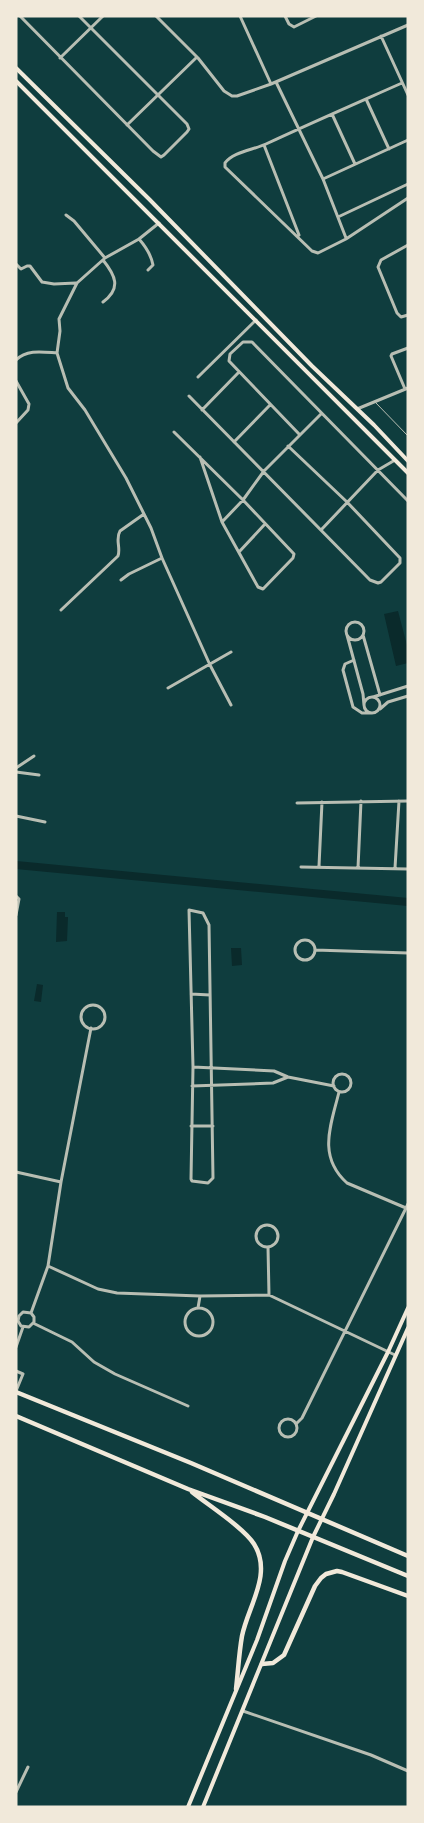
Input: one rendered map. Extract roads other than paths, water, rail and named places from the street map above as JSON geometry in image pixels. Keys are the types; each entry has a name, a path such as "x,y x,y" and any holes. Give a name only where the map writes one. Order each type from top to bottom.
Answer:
{"main road":[{"path":"16,68 408,461"},
{"path":"16,80 408,473"},
{"path":"44,109 51,102"},
{"path":"212,276 219,270"},
{"path":"188,1807 298,1531 388,1352 408,1308"},
{"path":"203,1807 313,1537 408,1328"},
{"path":"16,1392 182,1459 408,1556"},
{"path":"16,1416 92,1446 188,1489 408,1576"},
{"path":"188,1489 244,1532 254,1543 259,1554 262,1567 258,1588 242,1634 236,1689"},
{"path":"262,1664 273,1663 284,1655 315,1586 326,1574 337,1571 342,1572 408,1596"}],"street":[{"path":"20,16 158,155 164,155 188,129 187,124 79,16"},
{"path":"60,58 103,16"},
{"path":"156,16 197,57 224,90 232,96 244,94 276,82 408,25"},
{"path":"240,16 271,84"},
{"path":"285,16 289,24 294,27 316,16"},
{"path":"381,36 408,95"},
{"path":"127,125 197,57"},
{"path":"276,82 323,180 346,238"},
{"path":"402,83 229,159 224,164 312,251 318,253 346,238 408,198"},
{"path":"366,99 389,149"},
{"path":"332,114 355,164"},
{"path":"323,180 408,140"},
{"path":"264,145 300,238"},
{"path":"338,217 408,184"},
{"path":"66,215 74,221 111,270 115,280 114,290 103,302"},
{"path":"159,223 139,238 104,259 77,283 59,319 60,331 57,353 68,388 85,410 126,478 144,514 210,664 231,705"},
{"path":"139,238 148,250 152,261 153,265 148,270"},
{"path":"407,247 381,260 378,267 397,313 401,317 408,315"},
{"path":"16,264 21,269 30,266 42,282 54,284 77,283"},
{"path":"198,377 256,320"},
{"path":"300,435 230,361 230,354 244,342 252,342 408,501"},
{"path":"357,409 406,389 391,356 408,348"},
{"path":"16,360 23,354 57,353"},
{"path":"202,410 239,372"},
{"path":"16,381 29,404 28,410 16,423"},
{"path":"190,396 374,582 381,582 398,566 401,560 347,502 288,446"},
{"path":"234,442 270,405"},
{"path":"222,522 243,500 264,471 321,414"},
{"path":"174,432 200,457 243,500 293,552 295,557 260,589 222,522 200,457"},
{"path":"321,530 378,470 396,460"},
{"path":"60,610 118,556 118,535 120,531 144,514"},
{"path":"239,552 265,524"},
{"path":"121,580 128,574 162,558"},
{"path":"370,713 364,705 364,695 347,635 348,626 355,622 363,627 363,635 380,695"},
{"path":"347,635 351,639 356,640 363,635"},
{"path":"168,688 231,652"},
{"path":"354,660 345,664 343,670 353,707 362,713 370,713 378,711 388,702 408,696"},
{"path":"364,705 366,700 408,686"},
{"path":"373,697 378,699 380,704 378,711"},
{"path":"16,768 34,756"},
{"path":"16,772 39,776"},
{"path":"396,868 400,801"},
{"path":"297,803 408,801"},
{"path":"319,866 322,802"},
{"path":"358,868 361,802"},
{"path":"16,816 46,822"},
{"path":"301,867 408,869"},
{"path":"16,896 19,899 16,914"},
{"path":"189,910 204,913 210,925 213,1178 208,1183 192,1181 191,1179 193,1068 191,994 189,910"},
{"path":"305,940 311,942 315,950 313,956 305,960 299,957 296,951 299,942 305,940"},
{"path":"315,950 408,953"},
{"path":"191,994 210,995"},
{"path":"94,1005 102,1009 104,1016 102,1024 91,1028 87,1027 82,1021 81,1013 86,1006 94,1005"},
{"path":"31,1313 23,1312 17,1318 19,1324 23,1327 29,1327 33,1323 34,1317 31,1313 48,1266 60,1182 91,1028"},
{"path":"193,1068 274,1072 334,1086 339,1092"},
{"path":"334,1086 334,1080 337,1076 342,1074 348,1077 351,1082 350,1088 345,1092 339,1092"},
{"path":"192,1086 273,1083 288,1076"},
{"path":"339,1092 327,1142 329,1152 340,1177 347,1183 406,1208"},
{"path":"191,1126 213,1126"},
{"path":"16,1172 60,1182"},
{"path":"296,1424 289,1420 284,1421 280,1425 280,1431 283,1436 292,1436 296,1432 296,1424 302,1418 408,1204"},
{"path":"266,1226 276,1230 278,1237 275,1244 268,1247 259,1243 256,1237 260,1228 266,1226"},
{"path":"268,1247 269,1295"},
{"path":"48,1266 98,1289 117,1293 200,1296 269,1295 395,1355"},
{"path":"198,1308 200,1296"},
{"path":"198,1308 203,1308 210,1314 213,1322 210,1330 198,1336 186,1329 185,1319 190,1311 198,1308"},
{"path":"33,1323 72,1342 94,1362 115,1374 188,1406"},
{"path":"16,1347 23,1327"},
{"path":"16,1372 23,1374 16,1392"},
{"path":"243,1711 371,1755 408,1771"},
{"path":"16,1792 28,1767"}],"lane":[{"path":"375,401 408,436"}],"water":[{"path":"398,611 408,649 408,663 396,666 384,614"},
{"path":"57,912 65,912 65,917 68,917 67,941 56,942"},
{"path":"231,948 241,948 242,965 232,966"},
{"path":"37,984 43,985 41,1002 34,1001"}],"waterway":[{"path":"16,865 408,902"}]}
